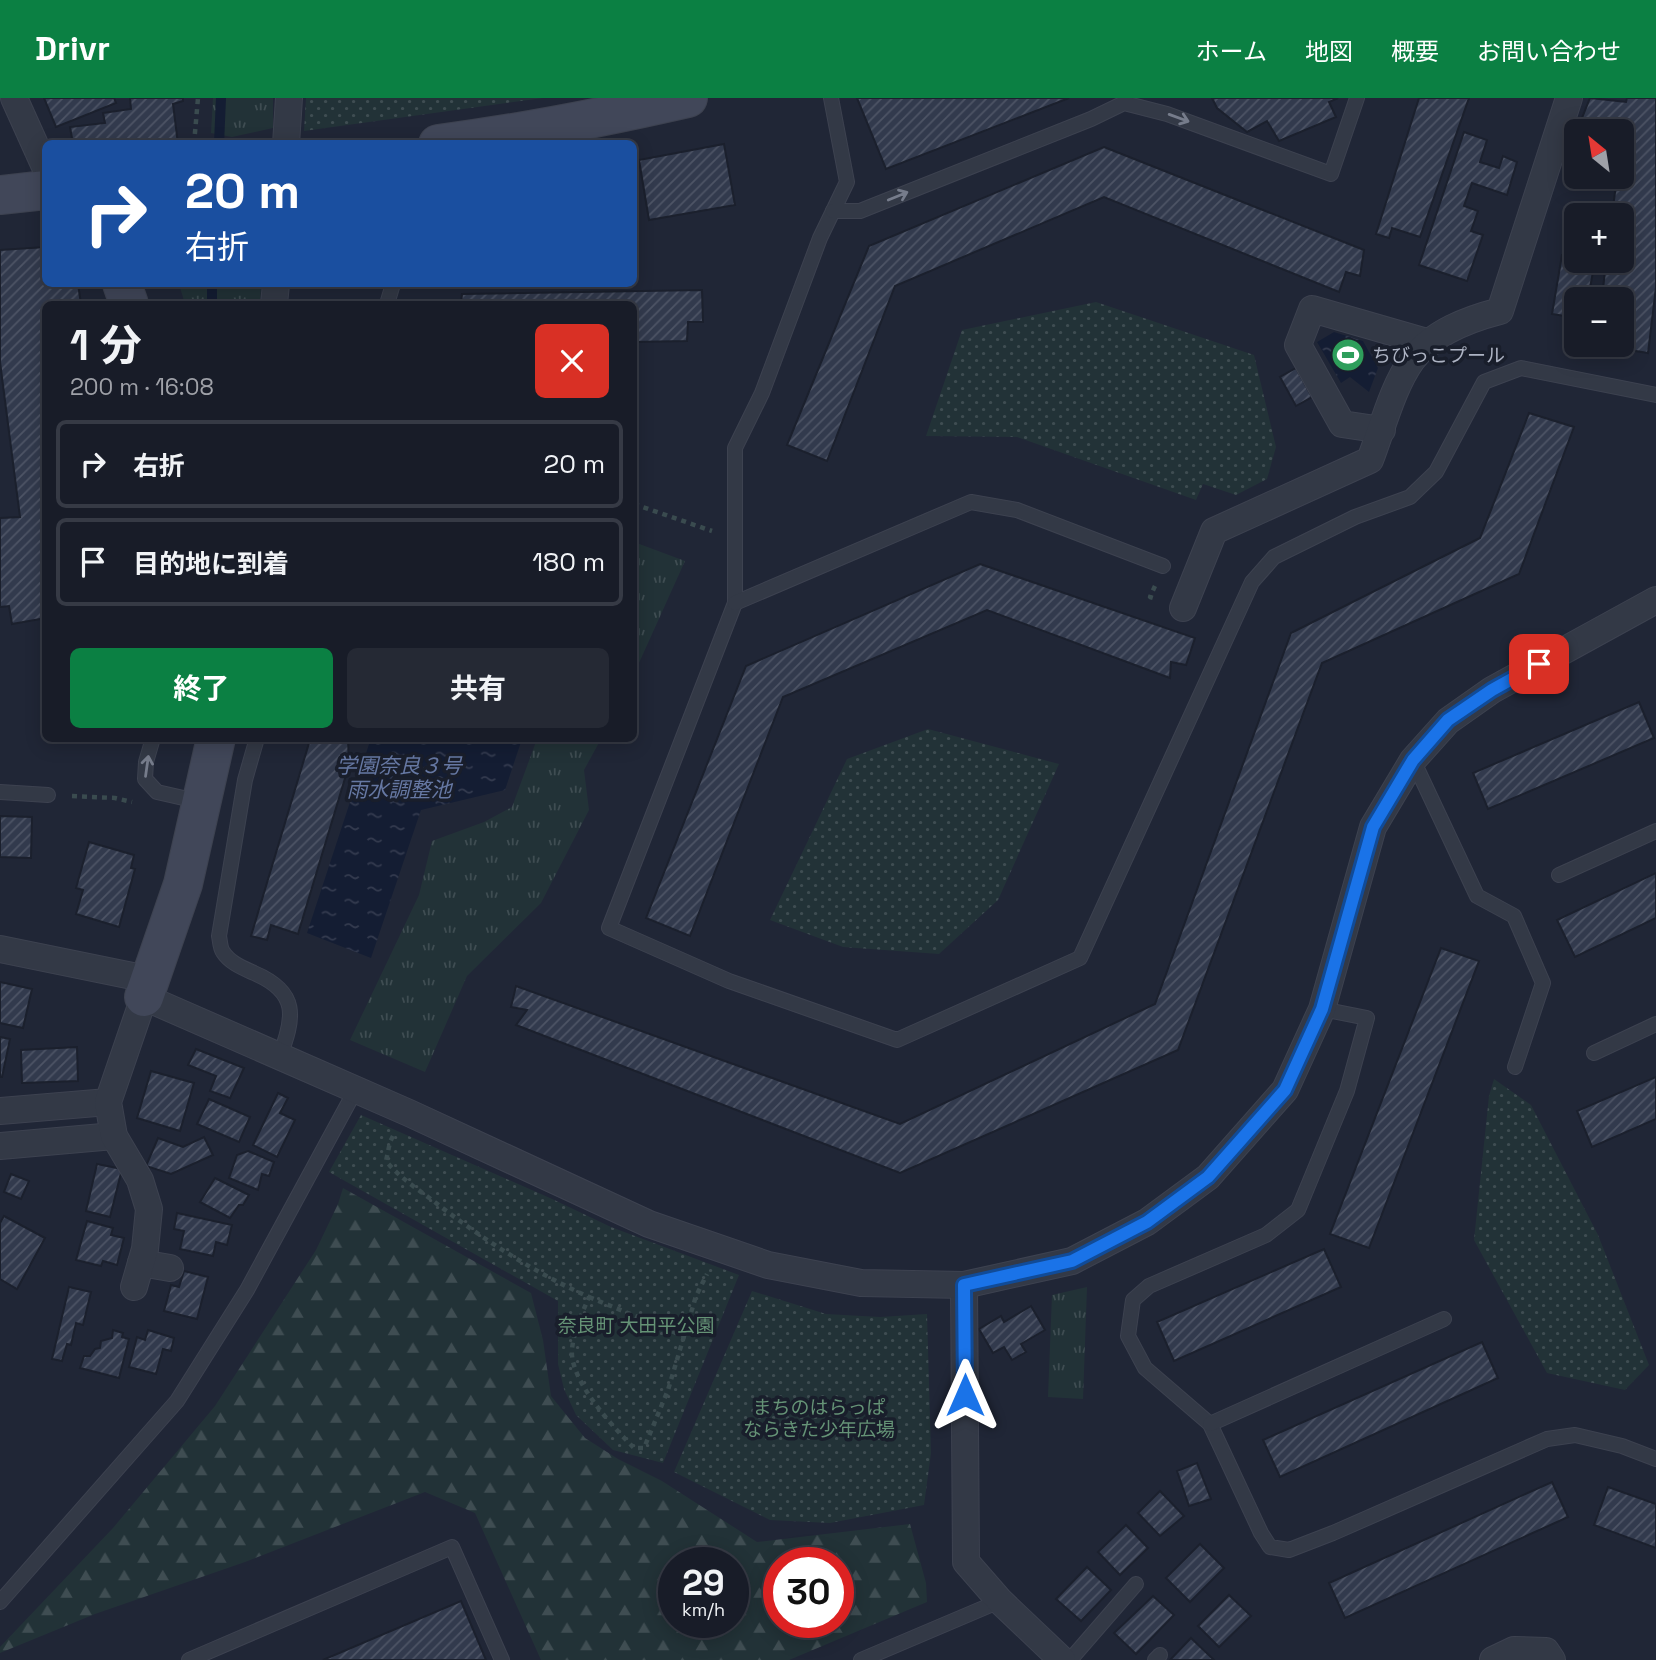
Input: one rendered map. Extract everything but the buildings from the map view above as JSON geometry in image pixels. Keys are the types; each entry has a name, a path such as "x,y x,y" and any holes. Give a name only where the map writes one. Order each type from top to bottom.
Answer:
{"street":[{"path":"14,98 42,160"},
{"path":"286,140 289,98"},
{"path":"470,140 500,136 598,108 688,98"},
{"path":"1183,608 1214,531 1370,460 1401,379 1413,359 1430,343 1466,320 1500,311 1569,98"},
{"path":"0,195 42,190"},
{"path":"1382,430 1342,424 1298,345 1312,309 1430,343"},
{"path":"0,949 148,988 279,1058 410,1113 649,1224 720,1249 768,1265 860,1283 964,1285 1072,1261 1147,1222 1208,1177 1285,1090 1322,1009 1373,827 1413,760 1448,720 1492,690 1656,600"},
{"path":"170,1268 137,1275 149,1209 140,1180 114,1136 108,1102 183,884 215,742"},
{"path":"0,1111 108,1102"},
{"path":"0,1146 114,1136"},
{"path":"964,1285 965,1562 1000,1601 1062,1660"},
{"path":"1493,1660 1514,1650 1546,1651 1552,1660"}],"lane":[{"path":"831,98 847,182 820,238 762,393 734,449 735,603 609,928 729,981 897,1040 1080,958 1252,582 1274,557 1354,517 1410,497 1436,472 1484,382 1521,368 1656,395"},
{"path":"833,211 860,211 1091,119 1124,103 1167,114 1331,174 1357,98"},
{"path":"735,603 971,502 1017,509 1163,566"},
{"path":"152,742 146,762 145,779 157,792 202,802"},
{"path":"256,742 245,779 219,936 222,951 236,965 272,981 284,991 290,1006 287,1038 279,1058"},
{"path":"1413,760 1477,896 1514,916 1543,983 1515,1067"},
{"path":"0,792 48,794"},
{"path":"1559,875 1656,831"},
{"path":"1322,1009 1367,1018 1347,1091 1298,1210 1266,1236 1149,1286 1133,1300 1128,1336 1144,1367 1210,1423 1270,1547 1289,1550 1333,1533 1547,1439 1575,1435 1622,1446 1656,1459"},
{"path":"1594,1053 1656,1024"},
{"path":"0,1602 177,1401 247,1290 355,1091"},
{"path":"1210,1423 1444,1319"},
{"path":"190,1660 452,1548 502,1660"},
{"path":"1070,1660 1136,1584"},
{"path":"860,1660 1000,1601"}],"path":[{"path":"194,140 198,98"},
{"path":"637,505 736,540"},
{"path":"48,794 115,798"},
{"path":"410,1113 390,1142 386,1161 395,1172 455,1218 546,1278 686,1337"},
{"path":"589,1297 579,1321 572,1351 585,1392 634,1448 644,1448 668,1390 686,1337 696,1296 720,1249"}],"green space":[{"path":"213,98 273,98 273,128 232,137 211,133"},
{"path":"306,98 543,98 304,131"},
{"path":"180,287 261,287 260,301 184,301"},
{"path":"1096,302 1254,355 1276,447 1267,479 1236,495 1203,484 1196,500 1017,437 926,436 962,330"},
{"path":"637,543 685,561 637,667"},
{"path":"928,729 1059,764 998,900 939,954 843,947 770,920 847,759"},
{"path":"536,742 599,742 584,770 589,810 541,903 467,976 425,1072 350,1040 419,895 432,841 484,822 512,807"},
{"path":"1494,1079 1531,1105 1598,1235 1649,1365 1625,1390 1547,1373 1474,1240 1489,1096"},
{"name":"奈良町 大田平公園","path":"361,1115 611,1227 739,1275 663,1463 613,1450 576,1415 564,1389 558,1364 558,1301 329,1172"},
{"path":"343,1188 531,1293 543,1340 551,1396 585,1438 618,1459 662,1481 757,1542 910,1524 926,1583 927,1602 854,1633 854,1547 763,1547 763,1638 841,1638 789,1660 541,1660 475,1513 425,1492 245,1562 95,1614 0,1653 0,1647 113,1528 215,1406 316,1250"},
{"path":"1087,1287 1083,1399 1048,1397 1052,1295"},
{"name":"まちのはらっぱ ならきた少年広場","path":"752,1291 826,1314 880,1317 927,1314 931,1453 924,1505 830,1523 770,1520 674,1472"}],"water":[{"name":"ちびっこプール","path":"1334,332 1363,341 1378,368 1369,392 1350,377 1341,383 1317,342"},
{"name":"学園奈良３号 雨水調整池","path":"370,742 521,742 505,790 421,810 371,958 307,933"}],"waterway":[{"path":"219,140 221,98"},
{"path":"212,287 212,301"}],"place":[{"name":"ちびっこプール","path":"1348,355"}],"route":[{"path":"965,1395 964,1285 1072,1261 1147,1222 1208,1177 1285,1090 1322,1009 1373,827 1413,760 1448,720 1492,690 1539,664"}]}
